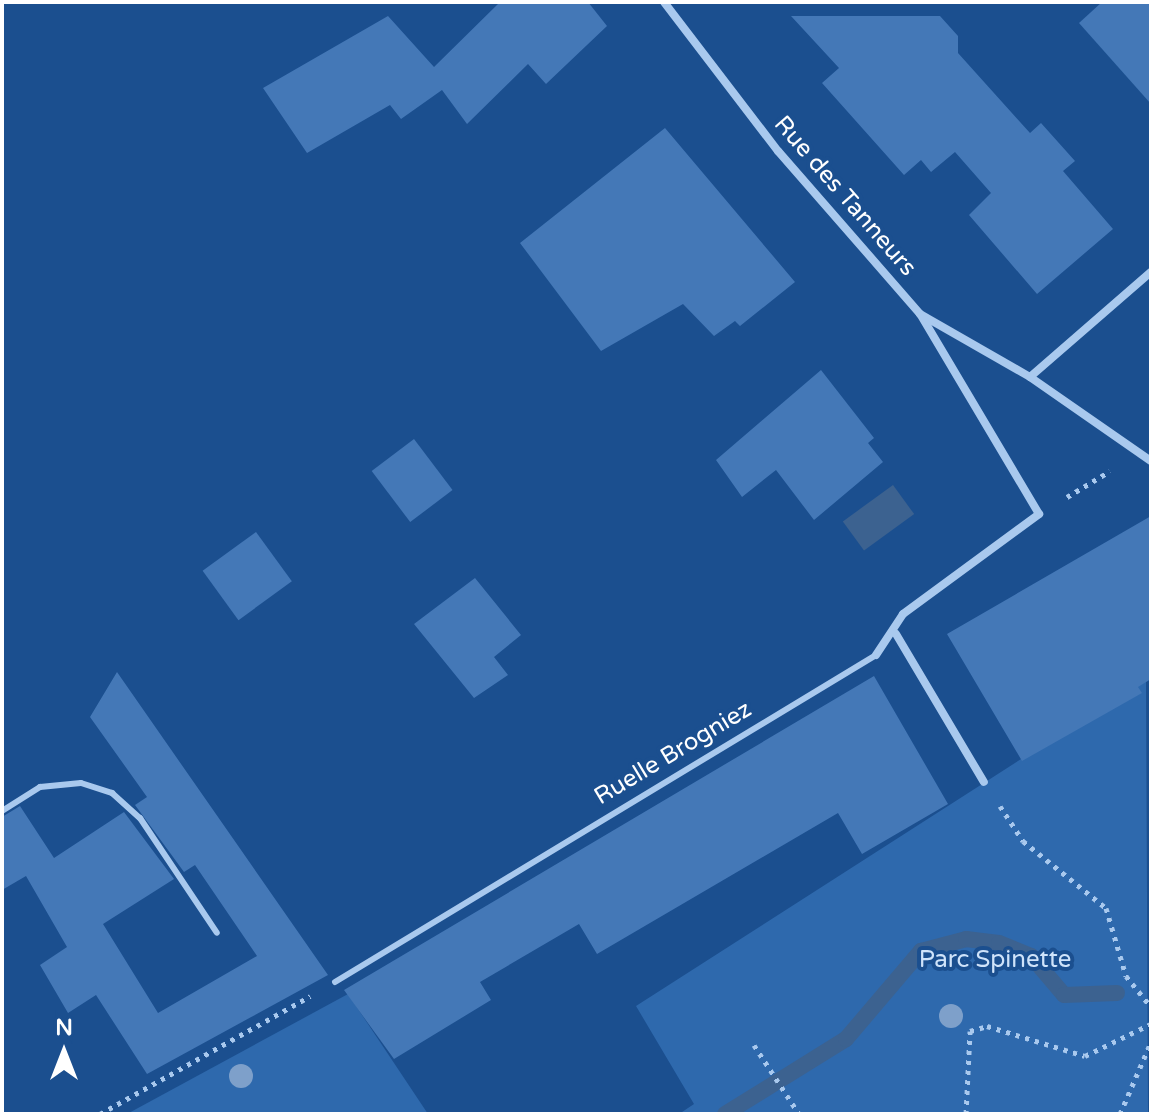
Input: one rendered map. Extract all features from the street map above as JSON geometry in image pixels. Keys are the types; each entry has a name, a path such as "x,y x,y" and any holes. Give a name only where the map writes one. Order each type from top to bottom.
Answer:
{"street":[{"name":"Rue des Tanneurs","path":"664,2 778,151 920,314 1030,377 1151,461"},
{"path":"1030,377 1151,272"},
{"name":"Ruelle Brogniez","path":"876,655 896,634 903,614 1039,514 920,314"},
{"path":"896,634 984,782"}],"lane":[{"name":"Ruelle Brogniez","path":"335,982 876,655"},
{"path":"2,811 40,787 81,783 112,793 140,818 217,933"}],"path":[{"path":"1067,497 1103,476"},
{"path":"984,782 1023,841 1106,908 1126,976 1151,1007"},
{"path":"100,1114 335,982"},
{"path":"966,1114 970,1031 987,1026 1085,1056 1151,1024"},
{"path":"1120,1114 1151,1042"},
{"path":"754,1045 799,1114"}],"green space":[{"name":"Parc Spinette","path":"1146,679 1148,1114 679,1114 694,1104 636,1006"},
{"path":"348,994 428,1114 127,1114"}],"shaded area":[{"path":"893,485 914,514 864,551 843,521"}],"building":[{"path":"500,2 588,2 607,26 546,84 528,64 467,124 442,90 401,119 390,105 307,153 263,88 388,16 434,67"},
{"path":"1102,2 1151,2 1151,104 1079,23"},
{"path":"791,16 940,16 958,36 958,53 1030,133 1041,123 1075,161 1063,171 1113,229 1037,294 969,215 991,193 955,152 931,172 921,160 904,175 822,83 839,68"},
{"path":"665,128 795,282 740,326 735,321 714,336 683,304 601,351 520,243"},
{"path":"821,370 874,438 868,443 883,462 814,520 776,470 742,497 716,460"},
{"path":"414,439 453,490 410,522 372,471"},
{"path":"1151,516 1151,679 1138,687 1142,693 1022,761 947,634"},
{"path":"256,532 292,581 238,620 203,571"},
{"path":"475,578 521,635 494,657 508,675 474,698 414,624"},
{"path":"117,672 328,975 147,1074 96,995 68,1013 40,965 67,947 26,876 2,890 2,817 20,806 54,858 124,812 174,879 103,924 158,1013 257,956 195,865 184,872 135,805 147,797 90,717"},
{"path":"874,676 948,804 862,854 838,813 597,954 579,924 480,982 491,1000 394,1059 344,990"}],"waterway":[{"path":"725,1114 846,1039 921,951 966,939 999,943 1031,956 1064,995 1117,993"}]}
